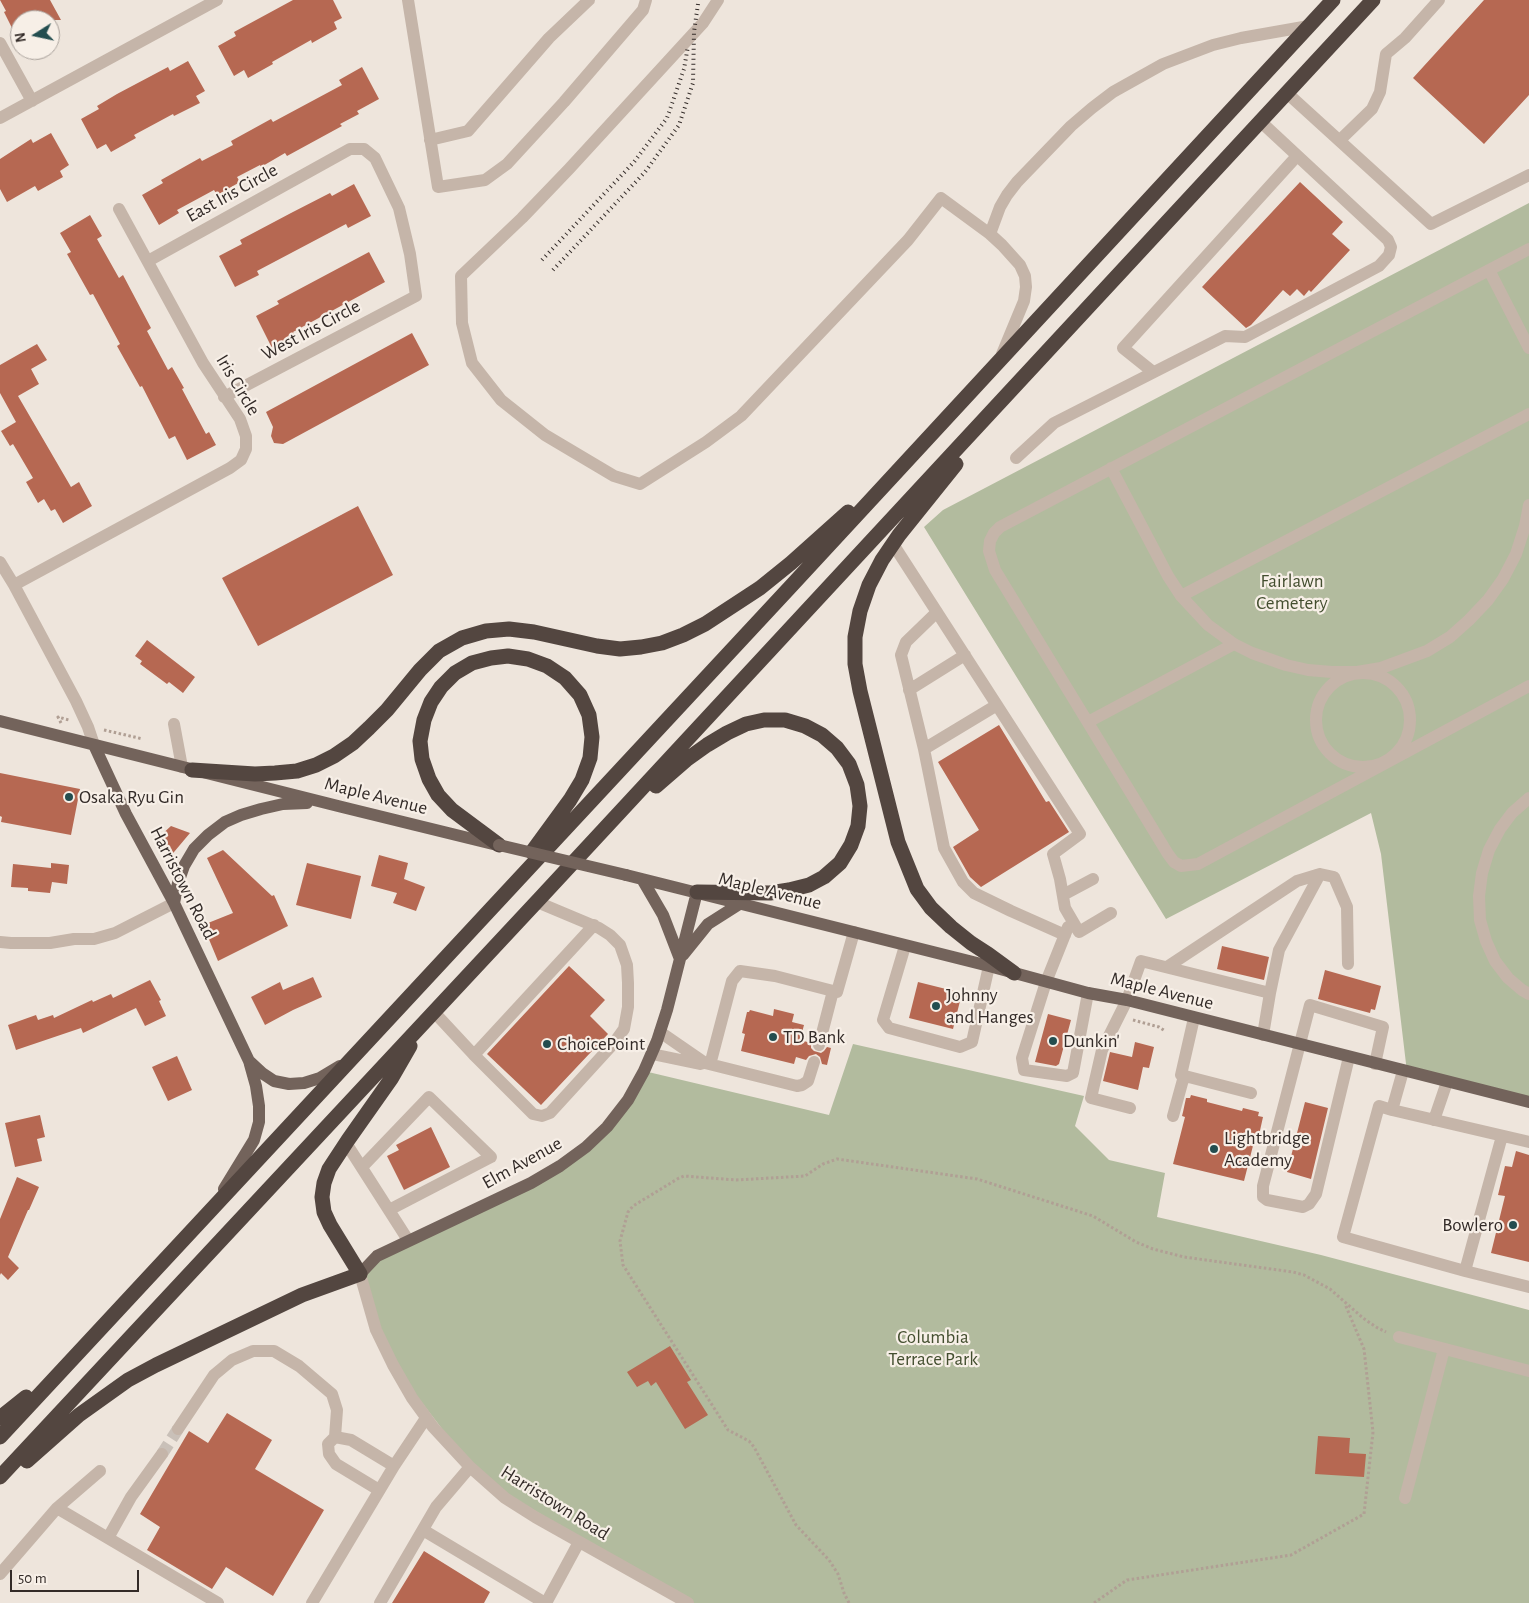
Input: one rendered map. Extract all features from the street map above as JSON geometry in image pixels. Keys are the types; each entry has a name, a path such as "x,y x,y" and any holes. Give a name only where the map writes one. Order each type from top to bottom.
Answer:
{"highway":[{"path":"0,1436 794,584 934,430 1333,0"},
{"path":"0,1477 1373,0"},
{"path":"1014,973 970,943 931,908 917,889 898,842 860,691 855,664 855,637 860,611 869,585 893,544 916,511 1055,342"},
{"path":"187,768 255,774 275,773 297,771 334,756 353,743 387,710 420,670 439,651 462,638 486,631 509,629 534,632 597,646 620,649 662,643 683,635 730,609 760,588 822,536 934,430"},
{"path":"485,914 570,800 582,780 590,758 592,737 589,715 580,695 566,678 541,663 508,656 472,663 455,673 441,687 431,702 424,720 420,741 422,759 429,779 438,794 452,810 499,845"},
{"path":"540,898 665,778 686,760 727,733 746,724 764,720 785,720 814,730 838,748 849,764 857,785 860,806 858,826 851,845 840,863 824,877 809,885 789,890 770,892 697,892"},
{"path":"0,1485 79,1415 128,1380 302,1295 360,1274 324,1212 322,1197 324,1183 346,1143 392,1078 421,1026"},
{"path":"0,1418 77,1354"}],"main road":[{"name":"Maple Avenue","path":"0,721 320,802 697,892 1088,993 1127,1000 1529,1102"},
{"name":"Harristown Road","path":"94,745 126,814 174,903 249,1061 256,1086 260,1106 259,1122 254,1140 214,1206"},
{"path":"174,903 184,866 194,849 225,822 261,808 283,804 320,802"},
{"path":"642,879 663,915 680,959"},
{"name":"Elm Avenue","path":"360,1274 377,1256 531,1182 560,1166 586,1147 607,1127 628,1100 652,1054 660,1032 697,892"},
{"path":"680,959 708,924 741,903"},
{"path":"249,1061 262,1073 274,1080 289,1084 304,1083 320,1078 335,1070 352,1057"}],"street":[{"path":"0,118 217,0"},
{"path":"408,0 438,187 485,180 507,164 564,102 643,10 646,0"},
{"path":"430,140 468,131 549,38 589,0"},
{"path":"718,0 703,23 569,169 522,218 461,276 462,323 472,363 501,400 552,440 614,476 640,484 706,442 741,416 908,240 941,198 990,234 1013,256 1025,276 1024,301 999,361"},
{"path":"1340,140 1372,109 1380,92 1386,54 1405,38 1439,0"},
{"path":"990,234 1000,207 1017,182 1071,126 1113,92 1163,64 1212,45 1309,26"},
{"path":"0,43 32,101"},
{"path":"1287,93 1431,224 1529,175"},
{"path":"1016,458 1054,423 1225,336 1246,337 1380,266 1389,255 1391,247 1388,240 1260,121"},
{"name":"East Iris Circle","path":"148,261 350,148 364,149 375,158 399,208 410,254 416,296"},
{"path":"1153,372 1123,348 1297,156"},
{"name":"Iris Circle","path":"14,585 230,468 241,460 246,449 246,436 240,419 203,363 119,209"},
{"path":"1529,249 1000,526 990,542 989,551 995,570 1168,854 1174,862 1181,866 1198,864 1529,686"},
{"path":"1489,270 1529,348"},
{"name":"West Iris Circle","path":"224,397 416,296"},
{"path":"1181,596 1529,417"},
{"path":"1111,468 1168,576 1181,596 1208,625 1234,644 1268,660 1308,670 1357,672 1372,673 1385,678 1397,687 1409,709 1410,723 1407,736 1400,749 1388,762 1360,767 1347,765 1334,758 1323,746 1316,730 1316,713 1321,698 1331,685 1343,677 1357,672 1381,668 1427,651 1450,637 1469,620 1488,600 1503,579 1516,554 1529,506"},
{"path":"893,544 1080,834 1053,854 1065,908 1079,932 1111,913"},
{"name":"Harristown Road","path":"0,562 76,701 88,726 94,745"},
{"path":"938,612 906,642 901,655 924,749 944,848 963,882 974,893 1011,912 1065,935"},
{"path":"1088,722 1234,644"},
{"path":"909,690 965,655"},
{"path":"924,749 997,704"},
{"path":"174,724 187,768"},
{"path":"1529,798 1512,813 1500,829 1489,850 1482,873 1479,896 1480,920 1486,941 1495,961 1508,978 1529,994"},
{"path":"1167,967 1297,881 1320,874 1334,877 1347,907 1348,964"},
{"path":"1263,1036 1279,950 1320,874"},
{"path":"1063,895 1093,879"},
{"path":"434,1012 533,1114 542,1116 550,1113 614,1043 624,1029 628,1007 627,965 620,945 610,934 540,898"},
{"path":"0,942 50,943 74,939 94,939 116,933 174,903"},
{"path":"1071,918 1046,982 1022,1058 1024,1070 1067,1076 1072,1073 1088,993"},
{"path":"474,1055 594,925"},
{"path":"652,1054 700,1064 711,1061 732,981 740,971 775,976 838,992 854,932"},
{"path":"905,946 883,1020 889,1028 960,1047 972,1042 989,966"},
{"path":"1130,1108 1092,1098 1102,1050 1127,1000 1141,961 1270,993"},
{"path":"819,1045 833,990"},
{"path":"1349,1057 1316,1194 1309,1204 1303,1207 1267,1200 1263,1197 1263,1186 1310,1005 1383,1027 1375,1064"},
{"path":"1194,1018 1181,1075 1251,1093"},
{"path":"660,1032 706,1063 797,1086 808,1081 814,1062"},
{"path":"1392,1110 1403,1071"},
{"path":"1173,1116 1184,1076"},
{"path":"1434,1120 1447,1082"},
{"path":"362,1167 429,1097 491,1157 389,1210"},
{"path":"1529,1142 1378,1106 1343,1237 1529,1287"},
{"path":"1465,1270 1502,1136"},
{"path":"346,1143 408,1240"},
{"name":"Harristown Road","path":"360,1274 376,1330 393,1365 412,1398 450,1447 505,1498 535,1517 688,1603"},
{"path":"1400,1337 1529,1372"},
{"path":"1405,1498 1444,1349"},
{"path":"178,1429 214,1375 232,1360 253,1350 274,1351 299,1366 332,1394 337,1410 334,1437 328,1444 329,1454 336,1464 379,1490"},
{"path":"312,1603 379,1490 426,1418"},
{"path":"334,1437 351,1440 394,1466"},
{"path":"108,1538 131,1497 162,1454"},
{"path":"380,1603 436,1508 470,1467"},
{"path":"0,1574 57,1508 100,1471"},
{"path":"57,1508 218,1603"},
{"path":"423,1530 545,1603 579,1542"}],"path":[{"path":"1128,1019 1159,1027 1165,1031"},
{"path":"850,1603 838,1574 829,1560 796,1525 754,1447 749,1441 728,1430 623,1265 620,1241 628,1212 633,1206 679,1178 689,1176 736,1180 805,1176 823,1164 837,1159 977,1179 1093,1216 1136,1242 1153,1249 1184,1257 1304,1275 1330,1290 1376,1327 1400,1337"},
{"path":"1094,1603 1127,1580 1291,1555 1364,1514 1373,1432 1364,1349 1343,1301"}],"green space":[{"name":"Fairlawn Cemetery","path":"1529,203 1529,1102 1407,1072 1381,854 1371,813 1166,919 924,527 943,510"},
{"name":"Columbia Terrace Park","path":"853,1044 1084,1096 1075,1126 1109,1160 1165,1173 1157,1217 1321,1255 1529,1310 1529,1603 688,1603 479,1477 393,1365 360,1274 408,1240 531,1183 586,1147 644,1071 829,1115"}],"building":[{"path":"0,0 50,0 56,10 10,10 10,24 4,12 6,11"},
{"path":"293,0 333,0 342,18 334,22 337,29 312,43 311,40 248,78 244,70 234,76 218,46 236,36 234,32"},
{"path":"1484,0 1529,0 1529,95 1484,144 1413,78"},
{"path":"188,61 205,91 196,96 200,103 174,116 173,114 134,135 136,138 111,152 106,144 97,149 81,119 99,109 97,106 117,94 168,67 170,71"},
{"path":"362,67 379,99 357,111 359,114 340,124 342,126 287,156 285,153 261,167 260,165 237,177 240,182 217,195 214,190 177,210 179,213 159,225 142,195 163,183 161,180 200,158 202,161 233,145 231,141 271,119 273,122 342,85 339,80"},
{"path":"51,133 69,165 60,171 63,177 38,191 35,186 7,202 0,189 0,159 31,139 33,143"},
{"path":"1300,182 1343,222 1332,234 1350,250 1311,292 1309,290 1304,296 1297,289 1290,296 1283,290 1246,328 1202,287"},
{"path":"354,184 371,216 348,228 346,224 257,271 259,275 235,287 219,256 242,244 240,240 330,193 332,196"},
{"path":"90,215 102,236 97,239 119,278 123,275 151,328 147,331 168,370 172,367 206,434 209,432 216,445 187,460 175,436 169,439 142,386 140,387 117,346 120,344 93,294 90,295 67,254 71,252 60,233"},
{"path":"369,252 385,282 293,332 295,336 272,348 256,316 279,304 277,301"},
{"path":"412,333 429,365 283,444 274,443 271,436 273,427 266,412"},
{"path":"37,344 47,360 31,369 39,384 18,396 71,487 79,482 92,506 63,523 55,509 51,511 44,499 38,503 26,482 33,478 13,444 10,446 1,431 16,422 0,393 0,365"},
{"path":"358,506 393,575 258,646 222,578"},
{"path":"147,640 195,677 183,693 140,664 142,661 135,656"},
{"path":"999,725 1046,802 1049,801 1069,832 981,887 970,877 953,847 979,830 938,762"},
{"path":"0,773 80,789 71,835 1,822"},
{"path":"171,826 190,833 169,858 160,836"},
{"path":"223,850 272,896 274,895 288,926 218,961 203,925 233,913 207,858"},
{"path":"379,855 408,863 404,879 425,887 416,911 393,903 397,893 371,886"},
{"path":"51,863 69,865 67,884 52,882 50,893 28,891 28,888 11,887 13,864 51,868"},
{"path":"307,863 361,876 351,919 296,905"},
{"path":"1222,946 1269,957 1264,980 1217,969"},
{"name":"ChoicePoint","path":"569,966 605,1000 590,1016 608,1034 541,1105 487,1054"},
{"path":"1325,970 1381,986 1375,1010 1371,1009 1370,1013 1318,999"},
{"path":"313,977 322,997 265,1025 251,997 280,982 283,990"},
{"path":"150,980 161,1000 159,1001 166,1016 145,1026 136,1008 83,1033 81,1028 16,1050 8,1025 36,1015 38,1020 53,1015 54,1018 92,1000 93,1002 111,994 113,998"},
{"name":"Johnny and Hanges","path":"918,982 962,993 953,1029 909,1018"},
{"name":"TD Bank","path":"774,1009 794,1014 792,1022 804,1025 800,1040 811,1043 811,1048 814,1051 821,1053 827,1047 831,1048 827,1065 822,1064 820,1057 816,1054 809,1056 806,1060 796,1057 794,1064 741,1051 745,1034 742,1033 747,1012 750,1010 773,1016"},
{"name":"Dunkin'","path":"1048,1014 1071,1020 1059,1064 1056,1066 1035,1062"},
{"path":"1135,1042 1154,1047 1149,1068 1143,1067 1138,1090 1103,1081 1110,1052 1132,1057"},
{"path":"177,1056 192,1090 168,1101 152,1067"},
{"name":"Lightbridge Academy","path":"1191,1095 1207,1099 1207,1102 1242,1111 1243,1108 1259,1112 1258,1116 1263,1117 1259,1135 1256,1134 1244,1181 1173,1164 1185,1117 1182,1116 1186,1098 1190,1098"},
{"path":"1305,1102 1328,1108 1311,1179 1287,1172"},
{"path":"40,1115 45,1137 37,1139 42,1161 15,1167 5,1123"},
{"path":"431,1127 450,1167 404,1190 387,1156 399,1150 396,1145"},
{"name":"Bowlero","path":"1516,1151 1529,1155 1529,1262 1491,1253 1505,1196 1498,1195 1505,1166 1512,1167"},
{"path":"17,1177 39,1187 8,1257 19,1268 8,1280 1,1273 0,1275 0,1219"},
{"path":"670,1346 691,1380 687,1382 708,1415 685,1429 656,1382 651,1386 648,1381 637,1387 627,1372"},
{"path":"227,1413 272,1440 255,1469 324,1510 273,1596 226,1567 212,1589 147,1550 160,1527 140,1514 189,1431 208,1443"},
{"path":"1318,1436 1350,1438 1349,1453 1366,1454 1364,1477 1315,1474"},
{"path":"424,1551 490,1592 484,1603 392,1603"}],"tunnel":[{"path":"162,1454 178,1429"}],"railway":[{"path":"553,270 645,172 679,125 693,83 694,32 698,4"},
{"path":"542,260 634,162 667,118 684,69 688,46"}],"place":[{"name":"Osaka Ryu Gin","path":"69,797"},
{"name":"Johnny and Hanges","path":"936,1006"},
{"name":"TD Bank","path":"773,1037"},
{"name":"Dunkin'","path":"1053,1041"},
{"name":"ChoicePoint","path":"547,1044"},
{"name":"Lightbridge Academy","path":"1214,1149"},
{"name":"Bowlero","path":"1513,1225"}]}
